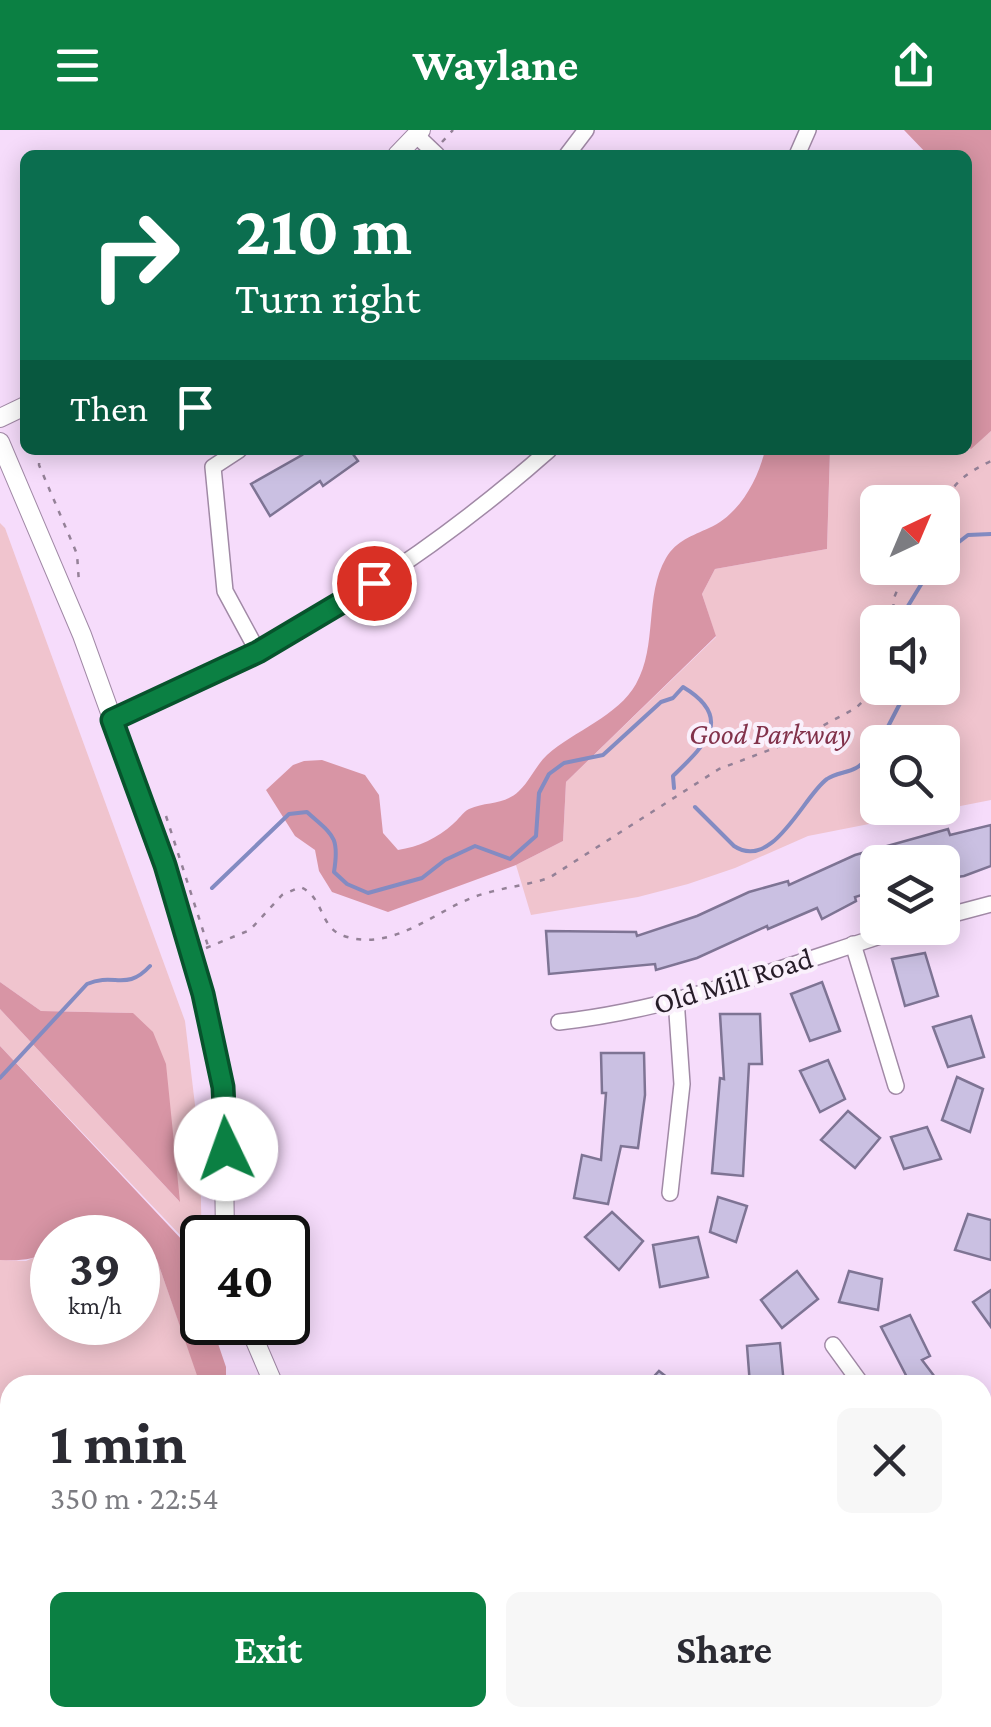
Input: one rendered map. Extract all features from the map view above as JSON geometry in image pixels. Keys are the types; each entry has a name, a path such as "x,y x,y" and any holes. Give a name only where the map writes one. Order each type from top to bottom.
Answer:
{"street":[{"path":"0,442 82,635 165,865 191,953 223,1087 226,1215"},
{"path":"231,455 213,467 225,591 258,652"},
{"path":"112,720 258,652 343,604 437,542 543,455"},
{"path":"960,912 991,904"},
{"name":"Old Mill Road","path":"558,1022 604,1017 676,1000 860,942"},
{"path":"853,944 896,1086"},
{"path":"670,1193 682,1084 676,1000"},
{"path":"256,1345 268,1375"},
{"path":"833,1345 855,1375"}],"path":[{"path":"955,485 991,461"},
{"path":"191,953 250,930 282,896 300,887 316,898 333,930 351,938 419,928 472,898 549,878 719,770 796,740 860,704"}],"green space":[{"name":"Good Parkway","path":"991,431 991,800 960,806 960,725 860,725 860,825 864,825 808,836 688,884 638,897 531,915 516,865 563,841 566,782 716,637 702,594 715,569 827,549 830,455 972,455 972,447"},
{"path":"0,523 185,1021 200,1147 201,1215 180,1215 180,1235 0,1046 0,1009 179,1201 133,1013 41,1011 0,982"},
{"path":"30,1259 30,1345 160,1345 160,1269 180,1325 180,1345 187,1345 197,1375 0,1375 0,1260"}],"shaded area":[{"path":"904,130 991,130 991,431 972,448 972,150 923,150"},
{"path":"763,455 830,455 827,549 715,569 702,594 716,636 566,782 563,841 516,865 388,912 332,892 319,871 315,850 295,836 266,790 293,765 304,761 322,760 365,775 379,795 383,833 398,850 434,838 469,809 513,796 547,755 628,695 643,669 655,588 666,558 680,543 729,515 758,473"},
{"path":"0,982 41,1011 133,1013 153,1032 166,1064 180,1202 0,1009"},
{"path":"0,1046 159,1215 30,1215 27,1259 0,1260"},
{"path":"160,1216 180,1238 180,1326 160,1269"},
{"path":"186,1345 218,1345 226,1375 197,1375"}],"building":[{"path":"302,455 354,455 358,461 323,486 320,481 270,516 251,484"},
{"path":"991,825 991,866 960,877 960,845 891,845 948,829 950,835"},
{"path":"860,854 860,895 822,919 817,908 697,958 656,970 655,964 549,974 546,931 636,932 637,936 697,916 749,892 788,881 789,885"},
{"path":"925,953 938,996 905,1006 892,959"},
{"path":"822,982 840,1031 810,1041 791,994"},
{"path":"720,1014 760,1014 762,1064 749,1064 743,1176 712,1173 720,1078 724,1079"},
{"path":"971,1016 984,1057 948,1067 933,1027"},
{"path":"601,1053 644,1053 645,1095 638,1148 621,1146 608,1204 574,1198 582,1155 601,1160 606,1093 602,1093"},
{"path":"828,1060 845,1099 820,1112 800,1071"},
{"path":"957,1077 983,1089 970,1132 942,1120"},
{"path":"848,1111 880,1138 855,1168 821,1140"},
{"path":"927,1127 941,1159 904,1169 891,1137"},
{"path":"718,1197 747,1206 736,1242 710,1232"},
{"path":"612,1212 643,1241 619,1270 585,1237"},
{"path":"968,1214 991,1220 991,1260 955,1250"},
{"path":"698,1237 708,1277 660,1287 653,1245"},
{"path":"797,1271 818,1299 782,1328 761,1300"},
{"path":"849,1271 882,1279 878,1310 839,1302"},
{"path":"991,1290 991,1327 973,1302"},
{"path":"910,1315 930,1356 922,1360 933,1375 906,1375 881,1327"},
{"path":"780,1343 783,1375 749,1375 747,1346"}],"waterway":[{"path":"960,541 968,535 991,534"},
{"path":"909,605 921,585"},
{"path":"212,888 289,814 307,812 335,843 334,872 347,884 368,893 422,878 445,860 475,846 510,859 536,836 539,793 549,774 564,763 603,755 683,687 699,698 711,721 704,742 673,776 674,788"},
{"path":"889,725 899,705"},
{"path":"695,807 734,846 748,851 762,849 786,828 827,779 860,765"},
{"path":"0,1078 87,984 127,980 150,966"}],"route":[{"path":"226,1149 223,1087 203,994 165,865 112,720 258,652 374,583"}]}
